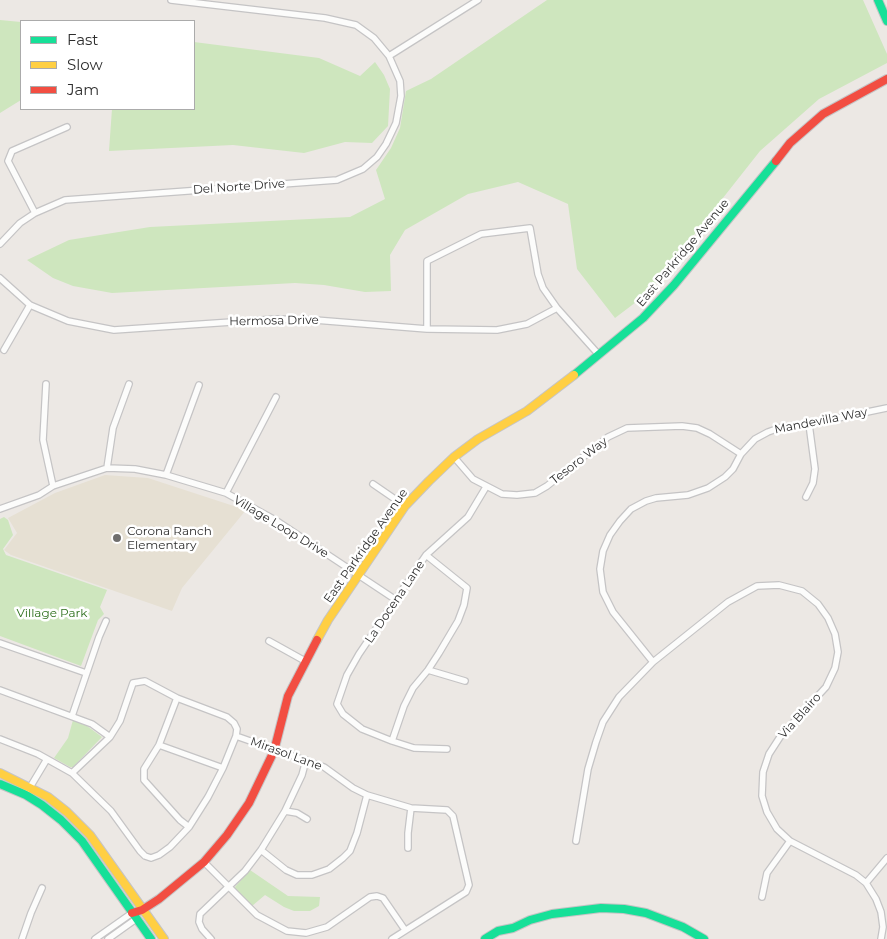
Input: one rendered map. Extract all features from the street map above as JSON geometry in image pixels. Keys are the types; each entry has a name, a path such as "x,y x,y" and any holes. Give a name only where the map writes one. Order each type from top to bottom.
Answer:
{"main road":[{"path":"878,0 887,21"},
{"name":"East Parkridge Avenue","path":"134,916 204,862 227,835 249,803 274,750 288,696 305,661 328,620 405,506 454,457 478,439 527,411 548,396 643,318 674,285 790,144 823,114 887,79"},
{"path":"0,773 48,796 90,834 164,939"},
{"path":"0,784 26,795 54,815 82,841 151,939"},
{"path":"484,939 498,931 513,928 530,920 574,910 600,908 624,909 662,918 704,939"},
{"path":"505,939 513,928"}],"street":[{"name":"Del Norte Drive","path":"0,244 20,223 35,213 65,200 337,180 363,169 377,157 386,144 396,122 401,96 400,81 389,56 374,38 356,25 325,18 171,0"},
{"path":"389,56 478,0"},
{"path":"35,213 8,161 12,151 67,127"},
{"path":"427,330 427,261 481,234 530,228 538,274 543,288 556,308 600,355"},
{"name":"Hermosa Drive","path":"0,278 30,305 68,320 114,330 224,321 276,319 316,320 427,330 497,330 527,324 556,308"},
{"path":"4,350 30,305"},
{"path":"46,384 43,440 53,486"},
{"path":"107,468 114,428 129,384"},
{"path":"166,474 199,385"},
{"path":"226,493 276,397"},
{"name":"Mandevilla Way","path":"653,662 613,612 604,592 600,569 603,551 610,535 631,509 656,498 688,495 708,488 725,477 741,454 755,440 782,426 809,424 887,408"},
{"path":"806,497 813,484 815,468 809,424"},
{"name":"Tesoro Way","path":"454,457 473,479 502,494 516,496 535,493 547,486 608,437 627,428 682,426 697,428 741,454"},
{"name":"Village Loop Drive","path":"0,508 39,495 53,486 107,468 135,469 166,474 226,493 277,522 396,600"},
{"path":"373,484 405,506"},
{"name":"La Docena Lane","path":"392,742 362,729 342,714 337,704 347,675 426,555 468,517 486,487"},
{"path":"426,555 467,588 464,605 458,620 428,670 413,688 404,706 392,742 414,748 447,748"},
{"name":"Via Blairo","path":"576,841 588,768 603,722 619,697 653,662 728,602 757,586 779,585 802,591 818,604 828,618 835,634 838,652 835,668 826,687 780,737 768,754 763,772 762,796 767,812 777,829 790,840 856,875 866,883 876,899 881,912 883,927 881,939"},
{"path":"72,716 106,621"},
{"path":"269,641 305,661"},
{"path":"0,643 86,673"},
{"path":"428,670 465,681"},
{"path":"0,739 47,759 72,773 111,811 145,856 152,858 159,856 170,847 189,827 223,768 237,729 234,723 227,717 177,698 145,681 133,683 120,721 110,737 72,773"},
{"path":"0,690 92,724 110,737"},
{"path":"177,698 159,745 144,769 144,780 180,820 189,827"},
{"name":"Mirasol Lane","path":"236,736 324,767 353,788 367,795 411,808 447,810 452,816 469,884 466,892 405,930"},
{"path":"159,745 223,768"},
{"path":"26,795 47,759"},
{"path":"211,939 202,929 199,922 200,914 245,871 261,850 285,811 302,776 306,760"},
{"path":"261,850 286,870 297,874 312,875 330,869 350,850 357,833 367,795"},
{"path":"408,848 411,808"},
{"path":"285,811 307,819"},
{"path":"762,897 767,873 790,840"},
{"path":"866,883 887,858"},
{"path":"204,862 257,915 286,931 306,933 327,927 370,897 377,896 383,898 405,930 392,939"},
{"path":"22,939 42,888"},
{"path":"95,939 134,916"},
{"path":"108,939 134,916"}],"shaded area":[{"name":"Corona Ranch Elementary","path":"105,475 148,478 246,510 182,588 172,611 11,555 4,550 17,533 8,518 55,493"}],"green space":[{"path":"547,0 863,0 887,54 887,63 819,99 760,151 648,293 615,318 577,269 568,204 518,182 468,194 405,230 390,255 391,291 365,292 324,285 295,283 112,293 73,286 53,278 27,260 69,240 150,227 350,217 385,199 376,170 391,148 400,128 406,91 431,79"},
{"path":"0,20 20,22 20,101 0,113"},
{"path":"195,42 319,58 360,76 375,62 384,75 390,89 388,126 372,143 345,142 304,153 233,145 109,151 112,110 195,110"},
{"name":"Village Park","path":"4,517 8,520 13,535 3,549 6,555 107,590 100,607 104,614 98,620 81,666 0,636 0,519"},
{"path":"73,720 87,726 102,737 73,767 70,767 54,758 68,738"},
{"path":"250,870 288,896 320,897 319,906 310,911 294,911 265,895 252,906 236,891 235,887"}],"traffic: fast":[{"path":"878,0 887,21"},
{"path":"574,375 643,318 674,285 776,161"},
{"path":"0,784 26,795 42,805 61,820 82,841 151,939"},
{"path":"485,939 498,931 513,928 530,920 552,914 601,908 624,909 646,913 683,927 704,939"}],"traffic: slow":[{"path":"317,640 328,620 405,506 429,481 454,457 478,439 527,411 574,375"},
{"path":"0,773 48,797 67,812 90,835 164,939"}],"traffic: jam":[{"path":"776,161 790,143 823,114 887,79"},
{"path":"132,913 142,910 159,899 204,862 227,835 249,803 274,751 288,696 317,640"}],"place":[{"name":"Corona Ranch Elementary","path":"117,538"}]}
